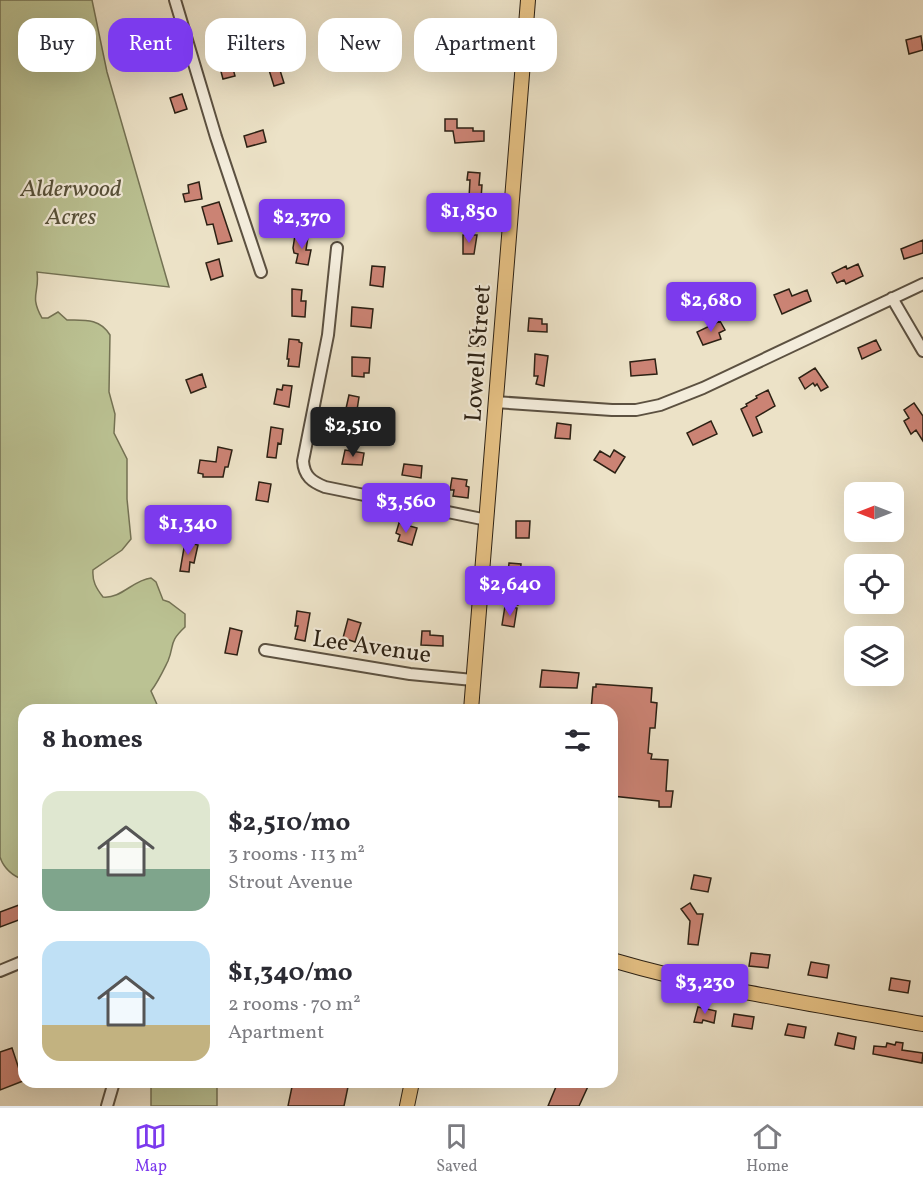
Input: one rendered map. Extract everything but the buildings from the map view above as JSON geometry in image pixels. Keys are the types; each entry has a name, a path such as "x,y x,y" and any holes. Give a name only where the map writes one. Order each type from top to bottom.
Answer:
{"main road":[{"name":"Lowell Street","path":"471,704 528,0"},
{"path":"618,962 660,974 729,989 923,1024"},
{"path":"406,1106 410,1088"}],"street":[{"path":"175,0 216,137 261,272"},
{"path":"337,248 328,335 303,459 305,472 313,482 325,487 486,520"},
{"path":"495,402 612,410 636,410 660,405 703,388 923,284"},
{"path":"892,298 923,351"},
{"name":"Lee Avenue","path":"265,650 410,674 473,680"},
{"path":"0,971 18,964"},
{"path":"107,1106 112,1088"}],"green space":[{"name":"Alderwood Acres","path":"0,0 92,0 96,18 18,18 18,72 96,72 96,19 107,72 169,287 37,272 35,299 42,318 48,318 58,312 67,320 85,320 101,325 110,335 109,392 115,414 114,433 127,459 127,499 131,539 122,550 93,570 96,587 103,597 109,597 151,578 156,582 163,600 185,614 185,627 174,640 168,661 151,691 157,704 18,704 18,877 9,872 0,857"},
{"path":"151,1088 217,1088 217,1106 151,1106"}]}
